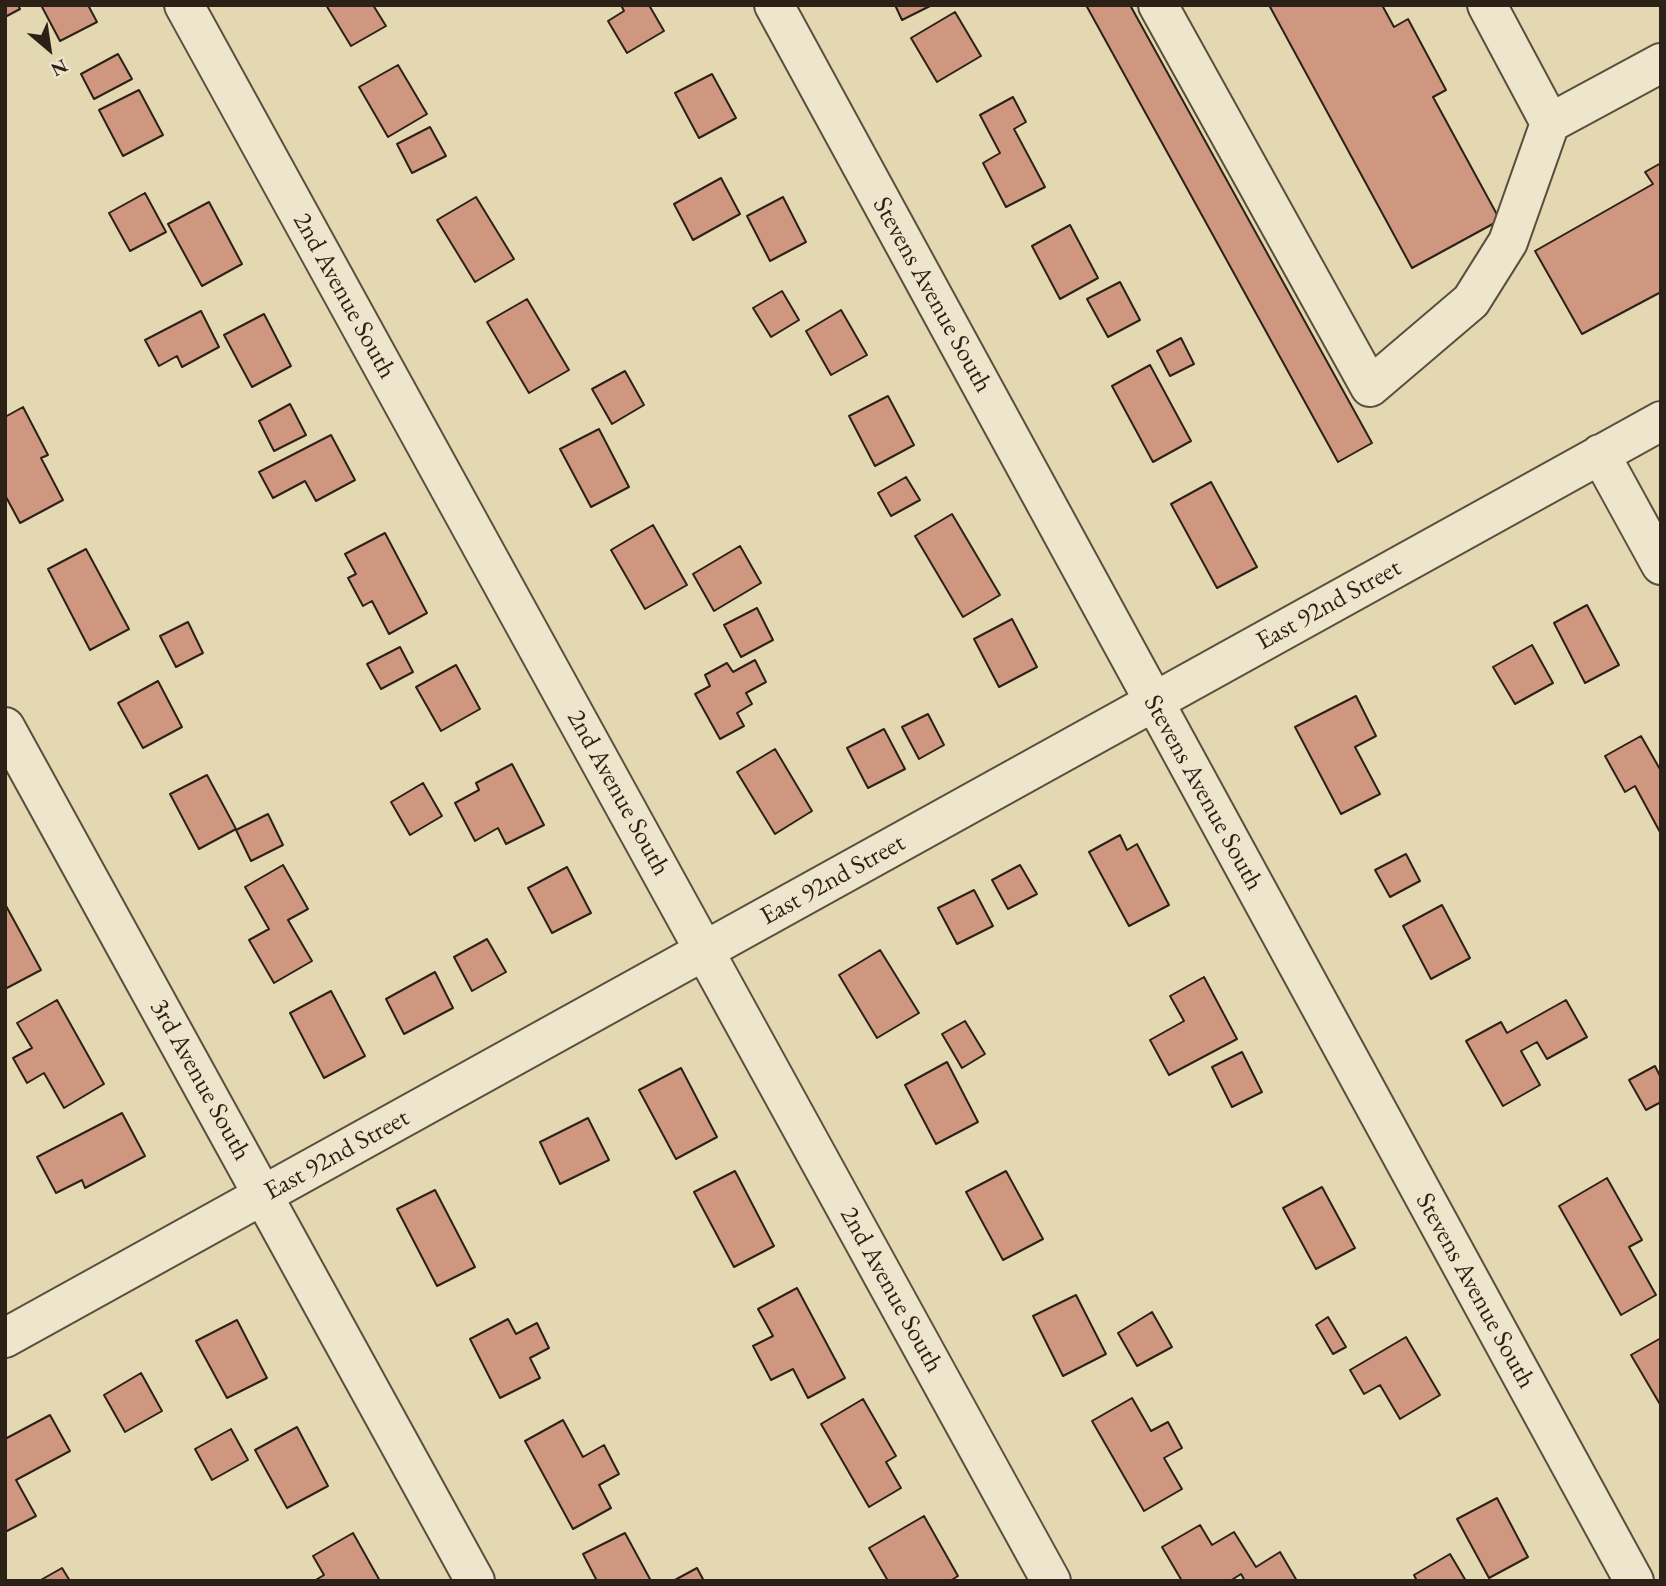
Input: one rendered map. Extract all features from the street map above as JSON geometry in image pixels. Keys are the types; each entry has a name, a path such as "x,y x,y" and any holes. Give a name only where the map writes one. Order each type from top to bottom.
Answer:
{"street":[{"name":"2nd Avenue South","path":"184,5 1051,1581"},
{"name":"Stevens Avenue South","path":"774,5 1634,1581"},
{"path":"1158,5 1370,387 1471,301 1508,242 1550,123 1661,63"},
{"path":"1488,5 1550,123"},
{"name":"East 92nd Street","path":"5,1338 1661,421"},
{"path":"1600,454 1661,565"},
{"name":"3rd Avenue South","path":"5,727 475,1581"}],"building":[{"path":"5,5 18,5 20,9 5,17"},
{"path":"41,5 88,5 97,22 60,41"},
{"path":"326,5 373,5 386,26 351,46"},
{"path":"621,5 649,5 664,31 627,53 608,21 624,11"},
{"path":"895,5 932,5 902,20"},
{"path":"1086,5 1130,5 1372,443 1338,462"},
{"path":"1269,5 1382,5 1394,27 1408,19 1446,90 1433,97 1500,220 1412,268"},
{"path":"955,12 981,56 937,82 911,38"},
{"path":"118,54 132,79 94,99 81,74"},
{"path":"398,65 427,114 388,137 359,87"},
{"path":"712,74 736,118 699,138 675,93"},
{"path":"139,90 163,135 123,156 99,110"},
{"path":"1013,97 1026,122 1014,129 1045,187 1006,207 983,163 1000,153 980,115"},
{"path":"430,127 446,156 412,173 397,144"},
{"path":"1661,163 1661,292 1582,334 1535,251 1653,184 1645,172"},
{"path":"721,178 740,214 693,240 674,204"},
{"path":"145,193 166,232 130,251 109,213"},
{"path":"476,197 514,259 475,282 437,220"},
{"path":"783,197 806,242 770,261 747,216"},
{"path":"209,202 242,264 202,286 168,224"},
{"path":"1070,225 1098,278 1060,299 1032,246"},
{"path":"1120,282 1140,320 1108,337 1087,299"},
{"path":"782,291 799,320 771,337 753,308"},
{"path":"527,299 569,370 529,393 487,322"},
{"path":"841,310 867,355 831,375 806,331"},
{"path":"201,311 219,347 182,367 177,356 159,366 145,340"},
{"path":"264,314 291,366 252,387 224,335"},
{"path":"1181,338 1194,364 1170,376 1157,351"},
{"path":"1150,365 1191,441 1153,462 1112,386"},
{"path":"625,371 644,405 612,424 592,389"},
{"path":"888,396 914,445 875,466 849,416"},
{"path":"290,404 306,435 274,451 259,421"},
{"path":"23,407 48,455 41,458 63,500 20,523 5,495 5,417"},
{"path":"599,429 629,487 591,507 560,449"},
{"path":"331,435 355,480 316,501 305,481 273,498 259,472"},
{"path":"906,477 920,500 891,516 878,493"},
{"path":"1211,482 1257,567 1217,588 1171,504"},
{"path":"952,514 1000,595 963,617 915,536"},
{"path":"653,525 687,585 645,609 611,550"},
{"path":"385,533 427,613 389,634 372,601 363,606 348,578 356,574 345,554"},
{"path":"740,546 761,583 714,611 693,574"},
{"path":"86,549 129,629 90,650 48,569"},
{"path":"1587,605 1619,665 1585,683 1554,623"},
{"path":"757,608 773,640 741,657 724,625"},
{"path":"1012,619 1037,667 999,687 974,639"},
{"path":"188,622 203,653 176,667 160,636"},
{"path":"1532,645 1553,683 1515,704 1493,667"},
{"path":"400,647 413,672 381,689 367,664"},
{"path":"755,660 766,682 746,693 752,704 737,713 744,726 720,739 695,694 710,686 705,675 727,663 733,672"},
{"path":"456,665 480,709 441,731 416,687"},
{"path":"158,681 182,727 143,748 118,703"},
{"path":"1356,696 1376,736 1355,747 1380,794 1341,814 1295,727"},
{"path":"928,714 944,745 919,759 902,727"},
{"path":"884,729 905,769 868,788 847,748"},
{"path":"1641,736 1661,771 1661,834 1635,786 1625,792 1605,756"},
{"path":"775,749 812,811 775,834 737,772"},
{"path":"512,764 544,825 506,844 498,828 475,841 455,803 479,790 476,783"},
{"path":"207,775 236,829 199,849 170,794"},
{"path":"423,783 442,816 410,835 391,802"},
{"path":"268,814 283,845 251,861 236,830"},
{"path":"1120,835 1127,850 1137,844 1169,905 1129,926 1089,852"},
{"path":"1406,854 1420,881 1390,897 1375,870"},
{"path":"283,865 308,909 288,920 312,961 274,983 249,940 269,929 245,887"},
{"path":"1020,865 1037,894 1008,909 992,880"},
{"path":"567,867 591,913 552,933 528,888"},
{"path":"974,890 993,926 957,944 938,908"},
{"path":"5,904 41,970 5,989"},
{"path":"1442,905 1470,958 1431,979 1403,926"},
{"path":"487,939 506,972 472,991 454,957"},
{"path":"880,950 919,1013 877,1038 839,975"},
{"path":"435,972 453,1008 404,1034 386,999"},
{"path":"1204,977 1237,1039 1169,1075 1150,1040 1184,1021 1170,996"},
{"path":"331,991 365,1056 324,1078 290,1013"},
{"path":"57,1000 104,1084 64,1108 44,1073 27,1083 13,1058 32,1048 17,1023"},
{"path":"1566,1000 1587,1037 1547,1059 1537,1042 1521,1051 1540,1085 1503,1106 1466,1041 1501,1022 1507,1033"},
{"path":"965,1021 985,1054 962,1068 942,1034"},
{"path":"1242,1052 1262,1092 1232,1107 1212,1067"},
{"path":"947,1062 978,1122 936,1144 905,1085"},
{"path":"1655,1066 1661,1078 1661,1102 1646,1110 1629,1080"},
{"path":"681,1068 717,1137 676,1159 639,1090"},
{"path":"122,1113 145,1156 85,1188 82,1180 56,1193 37,1157"},
{"path":"588,1118 609,1160 560,1184 540,1142"},
{"path":"735,1171 774,1246 734,1267 694,1192"},
{"path":"1006,1171 1043,1239 1003,1260 966,1192"},
{"path":"1607,1178 1642,1240 1629,1247 1656,1295 1621,1315 1559,1206"},
{"path":"1322,1187 1355,1248 1316,1269 1283,1208"},
{"path":"435,1190 475,1267 437,1286 397,1209"},
{"path":"797,1288 845,1378 808,1398 793,1369 771,1380 753,1346 773,1336 758,1309"},
{"path":"1076,1295 1106,1354 1063,1376 1033,1316"},
{"path":"1152,1312 1172,1347 1137,1366 1118,1333"},
{"path":"1328,1317 1346,1347 1333,1354 1316,1325"},
{"path":"508,1319 516,1334 537,1323 549,1348 530,1358 540,1378 500,1398 470,1339"},
{"path":"237,1320 267,1378 227,1398 196,1341"},
{"path":"1406,1337 1440,1395 1400,1419 1380,1385 1364,1394 1350,1370"},
{"path":"1661,1338 1661,1406 1631,1355"},
{"path":"141,1373 162,1411 125,1432 104,1395"},
{"path":"1132,1398 1151,1431 1168,1422 1182,1448 1164,1458 1182,1489 1144,1511 1092,1421"},
{"path":"863,1399 896,1456 886,1462 901,1488 869,1507 821,1424"},
{"path":"50,1415 70,1451 16,1480 36,1516 5,1532 5,1439"},
{"path":"563,1420 583,1457 604,1445 619,1474 599,1485 611,1508 573,1529 525,1441"},
{"path":"297,1427 328,1486 287,1508 255,1450"},
{"path":"231,1429 248,1460 212,1480 195,1449"},
{"path":"1497,1498 1528,1557 1489,1578 1457,1519"},
{"path":"924,1516 958,1576 950,1581 888,1581 869,1548"},
{"path":"1200,1525 1212,1545 1234,1532 1256,1567 1280,1552 1297,1581 1245,1581 1241,1574 1230,1581 1182,1581 1162,1547"},
{"path":"353,1533 380,1581 314,1581 324,1575 313,1556"},
{"path":"625,1533 651,1581 597,1581 583,1554"},
{"path":"1450,1554 1466,1581 1417,1581 1414,1575"},
{"path":"62,1568 70,1581 39,1581"},
{"path":"697,1568 704,1581 673,1581"}]}
